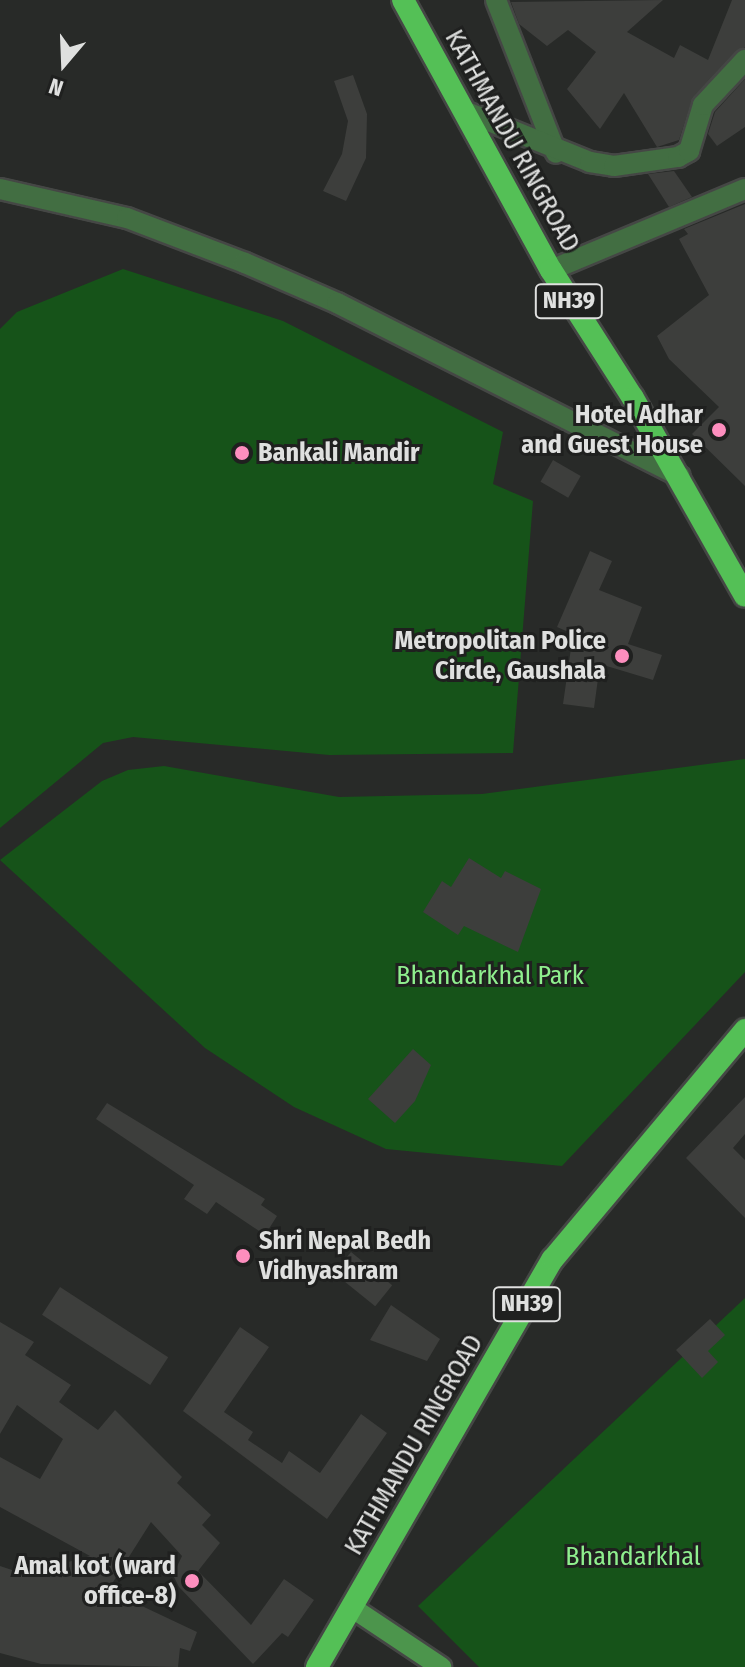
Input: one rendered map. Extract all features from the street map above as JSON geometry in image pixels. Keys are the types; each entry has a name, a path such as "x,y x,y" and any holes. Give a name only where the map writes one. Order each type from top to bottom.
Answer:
{"highway":[{"name":"KATHMANDU RINGROAD","path":"403,0 551,270 680,476 745,596"},
{"name":"KATHMANDU RINGROAD","path":"317,1667 354,1609 553,1259 745,1030"}],"main road":[{"path":"354,1609 441,1667"}],"street":[{"path":"496,0 556,153"},
{"path":"464,111 556,153 614,166 689,151 703,105 745,60"},
{"path":"0,189 127,218 245,263 680,476"},
{"path":"551,270 745,189"}],"green space":[{"path":"123,269 283,321 503,432 493,484 533,501 513,753 329,755 133,737 103,743 0,828 0,329 17,312"},
{"name":"Bhandarkhal Park","path":"745,759 745,972 562,1166 386,1149 294,1107 205,1048 0,860 102,781 128,770 164,766 339,797 482,794"},
{"name":"Bhandarkhal","path":"745,1298 745,1667 479,1667 418,1606"}],"building":[{"path":"663,0 627,32 674,58 680,45 708,60 732,0 745,0 745,47 693,97 679,140 657,147 624,93 600,129 567,89 596,52 568,30 547,46 519,24 511,2"},
{"path":"353,75 367,114 366,158 346,201 323,191 342,154 348,121 334,81"},
{"path":"745,79 745,127 717,146 708,134 715,112"},
{"path":"674,171 692,197 669,207 648,174"},
{"path":"745,204 745,486 692,434 719,407 669,359 657,336 709,295 679,239 688,234 684,229"},
{"path":"553,460 581,476 568,498 540,482"},
{"path":"590,551 612,561 599,590 642,607 628,644 662,655 653,680 600,664 594,708 563,704 573,634 557,627"},
{"path":"469,858 501,878 505,871 541,889 518,952 464,926 458,935 423,912 442,881 451,887"},
{"path":"413,1049 431,1065 415,1101 395,1123 368,1099"},
{"path":"745,1097 745,1134 733,1148 745,1160 745,1218 686,1158"},
{"path":"107,1103 265,1199 261,1205 277,1216 265,1235 216,1202 207,1214 184,1199 194,1185 96,1119"},
{"path":"351,1252 392,1285 375,1306 334,1273"},
{"path":"60,1287 168,1357 150,1385 42,1315"},
{"path":"391,1305 440,1339 427,1361 370,1340"},
{"path":"710,1319 725,1335 708,1351 718,1362 702,1378 676,1350"},
{"path":"0,1322 34,1342 25,1355 71,1385 59,1402 98,1430 115,1410 182,1477 177,1483 211,1515 202,1525 220,1543 198,1571 251,1625 284,1579 314,1600 288,1637 282,1633 253,1664 179,1587 173,1575 182,1556 151,1522 108,1590 197,1632 190,1651 180,1648 178,1667 41,1664 0,1653 0,1566 24,1574 90,1556 0,1507 0,1457 40,1479 63,1439 17,1405 0,1434"},
{"path":"240,1327 269,1347 224,1412 253,1432 248,1440 282,1463 289,1451 320,1473 361,1414 387,1433 327,1519 183,1411"}],"place":[{"name":"Hotel Adhar and Guest House","path":"719,430"},
{"name":"Bankali Mandir","path":"242,453"},
{"name":"Metropolitan Police Circle, Gaushala","path":"622,656"},
{"name":"Shri Nepal Bedh Vidhyashram","path":"243,1256"},
{"name":"Amal kot (ward office-8)","path":"192,1581"}]}
